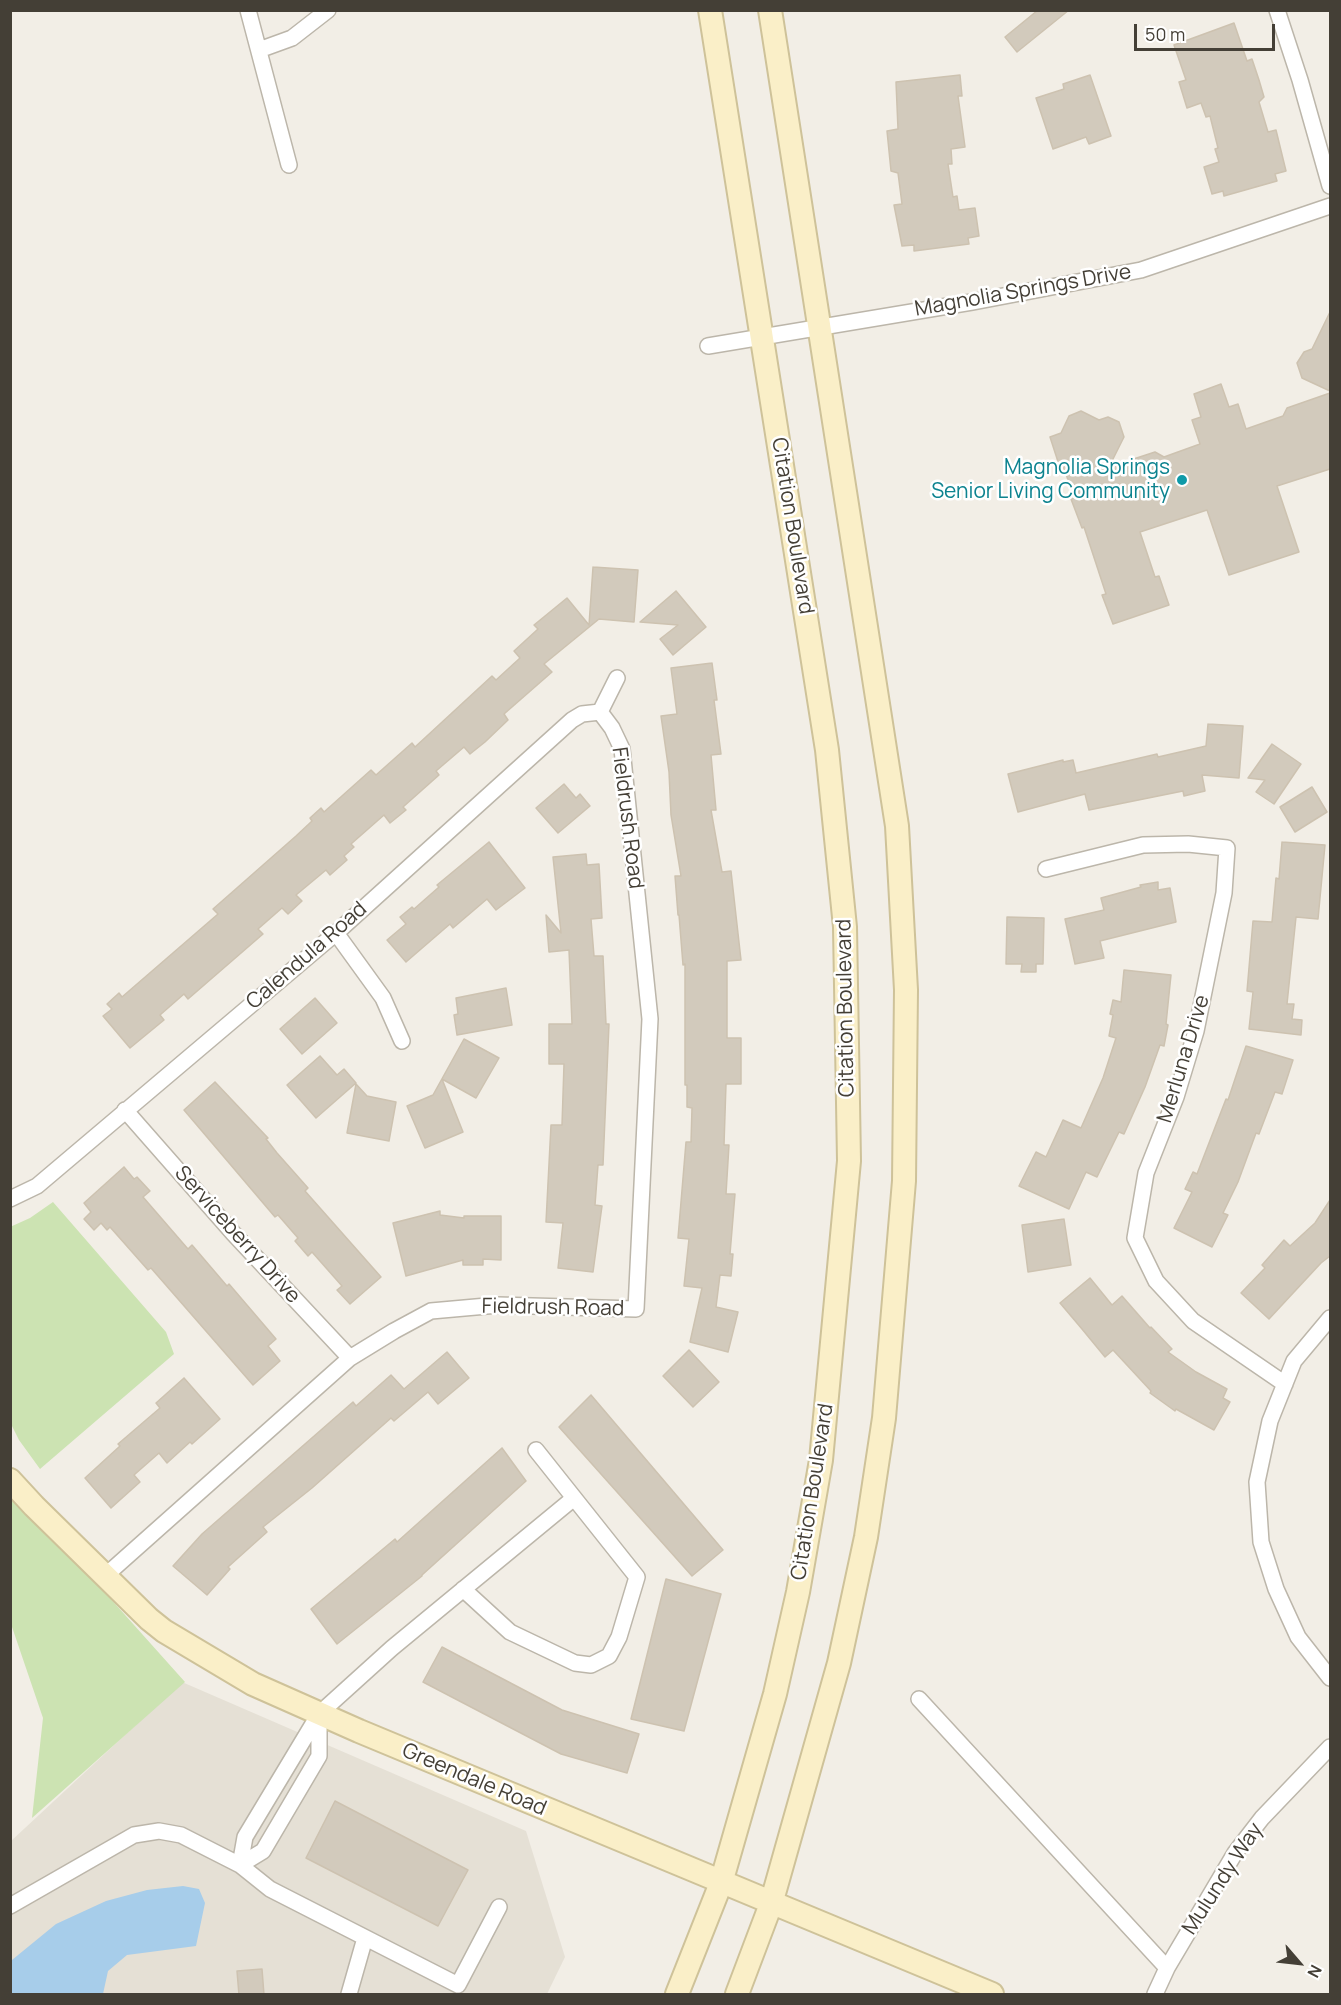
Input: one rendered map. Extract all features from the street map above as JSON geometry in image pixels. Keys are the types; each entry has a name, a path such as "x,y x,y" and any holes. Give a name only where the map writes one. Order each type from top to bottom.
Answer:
{"main road":[{"name":"Citation Boulevard","path":"677,1995 721,1883 775,1694 800,1581 821,1460 849,1161 845,927 827,750 710,10"},
{"path":"737,1995 771,1904 839,1663 866,1537 884,1418 904,1181 906,990 897,826 770,10"},
{"name":"Greendale Road","path":"10,1480 164,1631 253,1684 319,1714 992,1995"}],"street":[{"path":"248,10 288,165"},
{"path":"259,50 292,38 328,10"},
{"path":"1277,10 1300,80 1330,186"},
{"name":"Magnolia Springs Drive","path":"708,346 972,302 1141,270 1330,206"},
{"path":"600,712 617,678"},
{"name":"Calendula Road","path":"10,1199 37,1186 336,933 572,720 582,714 600,712"},
{"name":"Fieldrush Road","path":"105,1575 350,1358 431,1311 498,1305 636,1309 650,1019 622,749 612,728 600,712"},
{"name":"Merluna Drive","path":"1046,869 1143,845 1188,844 1227,848 1224,893 1196,1031 1176,1097 1146,1173 1135,1238 1156,1281 1193,1321 1285,1384"},
{"path":"336,933 383,998 402,1041"},
{"name":"Serviceberry Drive","path":"125,1110 233,1233 350,1358"},
{"path":"1330,1318 1294,1361 1270,1421 1257,1482 1261,1542 1276,1589 1298,1636 1330,1678"},
{"path":"463,1589 510,1632 575,1663 591,1665 609,1656 619,1637 636,1577 536,1450"},
{"path":"240,1865 245,1837 319,1714 392,1648 574,1498"},
{"path":"919,1699 1167,1968"},
{"path":"240,1865 263,1851 319,1756 319,1714"},
{"name":"Mulundy Way","path":"1155,1995 1167,1968 1235,1853 1262,1818 1330,1747"},
{"path":"10,1906 134,1835 159,1831 181,1835 240,1865 270,1889 458,1985 499,1907"},
{"path":"349,1995 365,1938"}],"shaded area":[{"path":"182,1682 526,1831 565,1957 547,1994 11,1994 11,1841"}],"green space":[{"path":"53,1202 166,1332 174,1354 40,1469 19,1440 11,1424 10,1227 30,1218"},
{"path":"10,1495 51,1539 83,1568 185,1682 32,1818 43,1718 11,1624"}],"water":[{"path":"183,1886 199,1889 205,1903 196,1946 127,1955 108,1971 103,1994 11,1994 12,1960 56,1924 106,1901 147,1890"}],"building":[{"path":"1038,10 1069,10 1017,52 1005,37"},
{"path":"1234,23 1247,61 1252,59 1264,97 1259,102 1268,132 1276,130 1286,171 1275,174 1277,181 1224,196 1223,191 1212,194 1204,167 1219,162 1210,116 1206,117 1201,103 1187,108 1179,82 1186,80 1174,45"},
{"path":"960,75 962,96 958,96 965,147 951,149 952,164 948,164 953,197 957,196 959,210 975,208 979,236 968,238 969,244 914,251 914,245 902,246 894,205 902,204 898,173 891,171 887,131 898,129 896,82"},
{"path":"1090,75 1111,136 1089,144 1086,137 1053,149 1036,98 1064,89 1063,84"},
{"path":"1330,312 1330,391 1302,378 1297,363 1304,352 1312,349"},
{"name":"Magnolia Springs Senior Living Community","path":"1221,384 1229,407 1238,404 1246,429 1283,416 1287,408 1330,393 1330,469 1277,486 1299,552 1229,575 1207,510 1140,532 1155,577 1159,576 1169,605 1113,624 1102,595 1106,594 1084,527 1082,528 1071,499 1074,498 1066,474 1062,474 1050,437 1061,433 1069,416 1081,411 1099,420 1108,417 1119,422 1124,437 1109,467 1155,452 1164,457 1200,444 1192,420 1201,417 1194,394"},
{"path":"593,567 638,570 634,622 599,619 544,664 552,672 504,714 508,720 485,742 470,754 464,747 436,771 439,775 403,807 406,810 390,823 384,815 351,844 354,847 344,856 347,860 330,875 326,870 296,895 302,901 288,914 282,908 258,929 263,934 188,999 184,994 160,1015 164,1020 130,1048 103,1016 112,1009 107,1004 119,993 122,997 218,914 213,909 296,836 312,821 310,818 321,808 324,812 371,770 376,775 412,743 415,747 492,676 496,680 520,658 514,651 538,629 534,625 567,598 589,625"},
{"path":"676,591 706,627 673,655 660,639 678,625 640,622"},
{"path":"712,663 721,754 711,755 716,810 711,810 722,872 731,871 741,960 727,961 727,1038 741,1038 741,1084 726,1084 724,1145 729,1145 726,1194 735,1194 730,1254 733,1254 731,1276 720,1275 716,1307 738,1312 728,1352 690,1342 702,1288 684,1286 689,1239 678,1238 686,1142 691,1142 692,1108 687,1107 687,1085 685,1085 685,964 683,965 675,876 681,876 671,815 669,772 661,716 677,714 671,668"},
{"path":"1208,724 1243,726 1239,778 1202,775 1205,791 1184,796 1183,791 1089,810 1085,794 1018,812 1008,774 1063,760 1063,762 1073,760 1076,773 1157,754 1158,757 1206,746"},
{"path":"1272,744 1301,764 1274,804 1256,792 1265,780 1248,778"},
{"path":"564,784 576,798 580,794 590,806 558,833 536,808"},
{"path":"1312,787 1327,812 1295,832 1280,807"},
{"path":"489,842 525,888 496,910 487,899 453,928 450,924 406,962 387,940 406,924 400,917 412,907 414,909 439,887 437,885"},
{"path":"1282,842 1325,845 1318,919 1296,917 1287,1004 1294,1004 1292,1019 1302,1020 1301,1035 1249,1029 1253,992 1247,991 1253,921 1272,922"},
{"path":"586,854 587,865 599,864 602,918 591,919 594,956 603,956 606,1024 609,1024 603,1165 598,1165 595,1205 602,1206 593,1272 558,1268 563,1223 546,1222 551,1125 562,1125 564,1064 549,1064 549,1024 572,1024 569,950 549,952 546,915 561,933 553,857"},
{"path":"1158,882 1158,890 1170,888 1176,922 1100,941 1104,958 1075,964 1065,919 1104,910 1101,898 1141,887 1140,885"},
{"path":"1007,917 1044,918 1043,964 1036,964 1036,972 1021,972 1022,964 1006,964"},
{"path":"1124,970 1171,975 1166,1024 1168,1025 1164,1046 1160,1045 1145,1087 1124,1134 1119,1132 1097,1177 1086,1172 1069,1209 1019,1186 1036,1152 1046,1157 1063,1120 1081,1128 1103,1078 1116,1038 1109,1036 1113,1015 1110,1014 1113,1000 1121,1002"},
{"path":"506,988 512,1025 457,1035 454,1015 458,1014 456,998"},
{"path":"315,998 337,1023 302,1054 280,1029"},
{"path":"464,1039 499,1058 476,1098 442,1079 463,1132 425,1148 407,1106 433,1095"},
{"path":"1246,1046 1293,1060 1282,1094 1275,1092 1259,1134 1256,1133 1238,1182 1223,1213 1228,1215 1212,1247 1174,1228 1192,1192 1185,1189 1193,1172 1197,1174 1226,1099 1228,1100"},
{"path":"320,1056 337,1075 344,1069 356,1083 316,1118 287,1085"},
{"path":"215,1082 268,1138 266,1139 277,1153 308,1188 305,1191 381,1277 350,1304 337,1290 342,1286 312,1252 308,1256 295,1241 298,1238 278,1215 275,1217 184,1110"},
{"path":"356,1084 367,1096 396,1102 389,1141 347,1133"},
{"path":"124,1167 134,1179 137,1177 150,1191 143,1197 188,1249 192,1245 276,1339 268,1346 280,1361 253,1385 151,1268 148,1270 110,1227 107,1230 101,1223 94,1230 84,1219 91,1212 84,1203"},
{"path":"1330,1200 1330,1256 1269,1319 1241,1293 1265,1268 1262,1265 1284,1240 1290,1246 1315,1223"},
{"path":"440,1211 440,1215 464,1218 464,1216 501,1216 501,1260 483,1259 483,1265 463,1265 463,1260 406,1276 393,1223"},
{"path":"1064,1219 1071,1265 1028,1272 1022,1225"},
{"path":"1090,1278 1112,1305 1122,1296 1172,1349 1168,1352 1196,1372 1227,1389 1223,1398 1230,1402 1214,1430 1176,1409 1175,1411 1150,1393 1151,1391 1113,1350 1105,1357 1060,1303"},
{"path":"689,1350 719,1382 693,1407 663,1376"},
{"path":"447,1352 469,1378 438,1404 428,1392 394,1421 391,1418 312,1488 263,1527 267,1532 228,1567 230,1569 207,1595 173,1566 202,1534 353,1402 356,1406 391,1375 404,1389"},
{"path":"184,1378 220,1419 167,1463 159,1453 134,1475 140,1482 111,1508 85,1478 120,1446 118,1444 160,1408 156,1403"},
{"path":"591,1395 723,1550 692,1576 559,1427"},
{"path":"502,1448 526,1481 422,1576 337,1644 311,1609 395,1539 397,1542"},
{"path":"666,1579 721,1594 684,1731 631,1719"},
{"path":"442,1647 562,1710 639,1734 627,1773 561,1754 423,1682"},
{"path":"335,1801 468,1870 438,1926 306,1858"},
{"path":"262,1969 264,1995 239,1995 237,1971"}],"place":[{"name":"Magnolia Springs Senior Living Community","path":"1182,480"}]}
